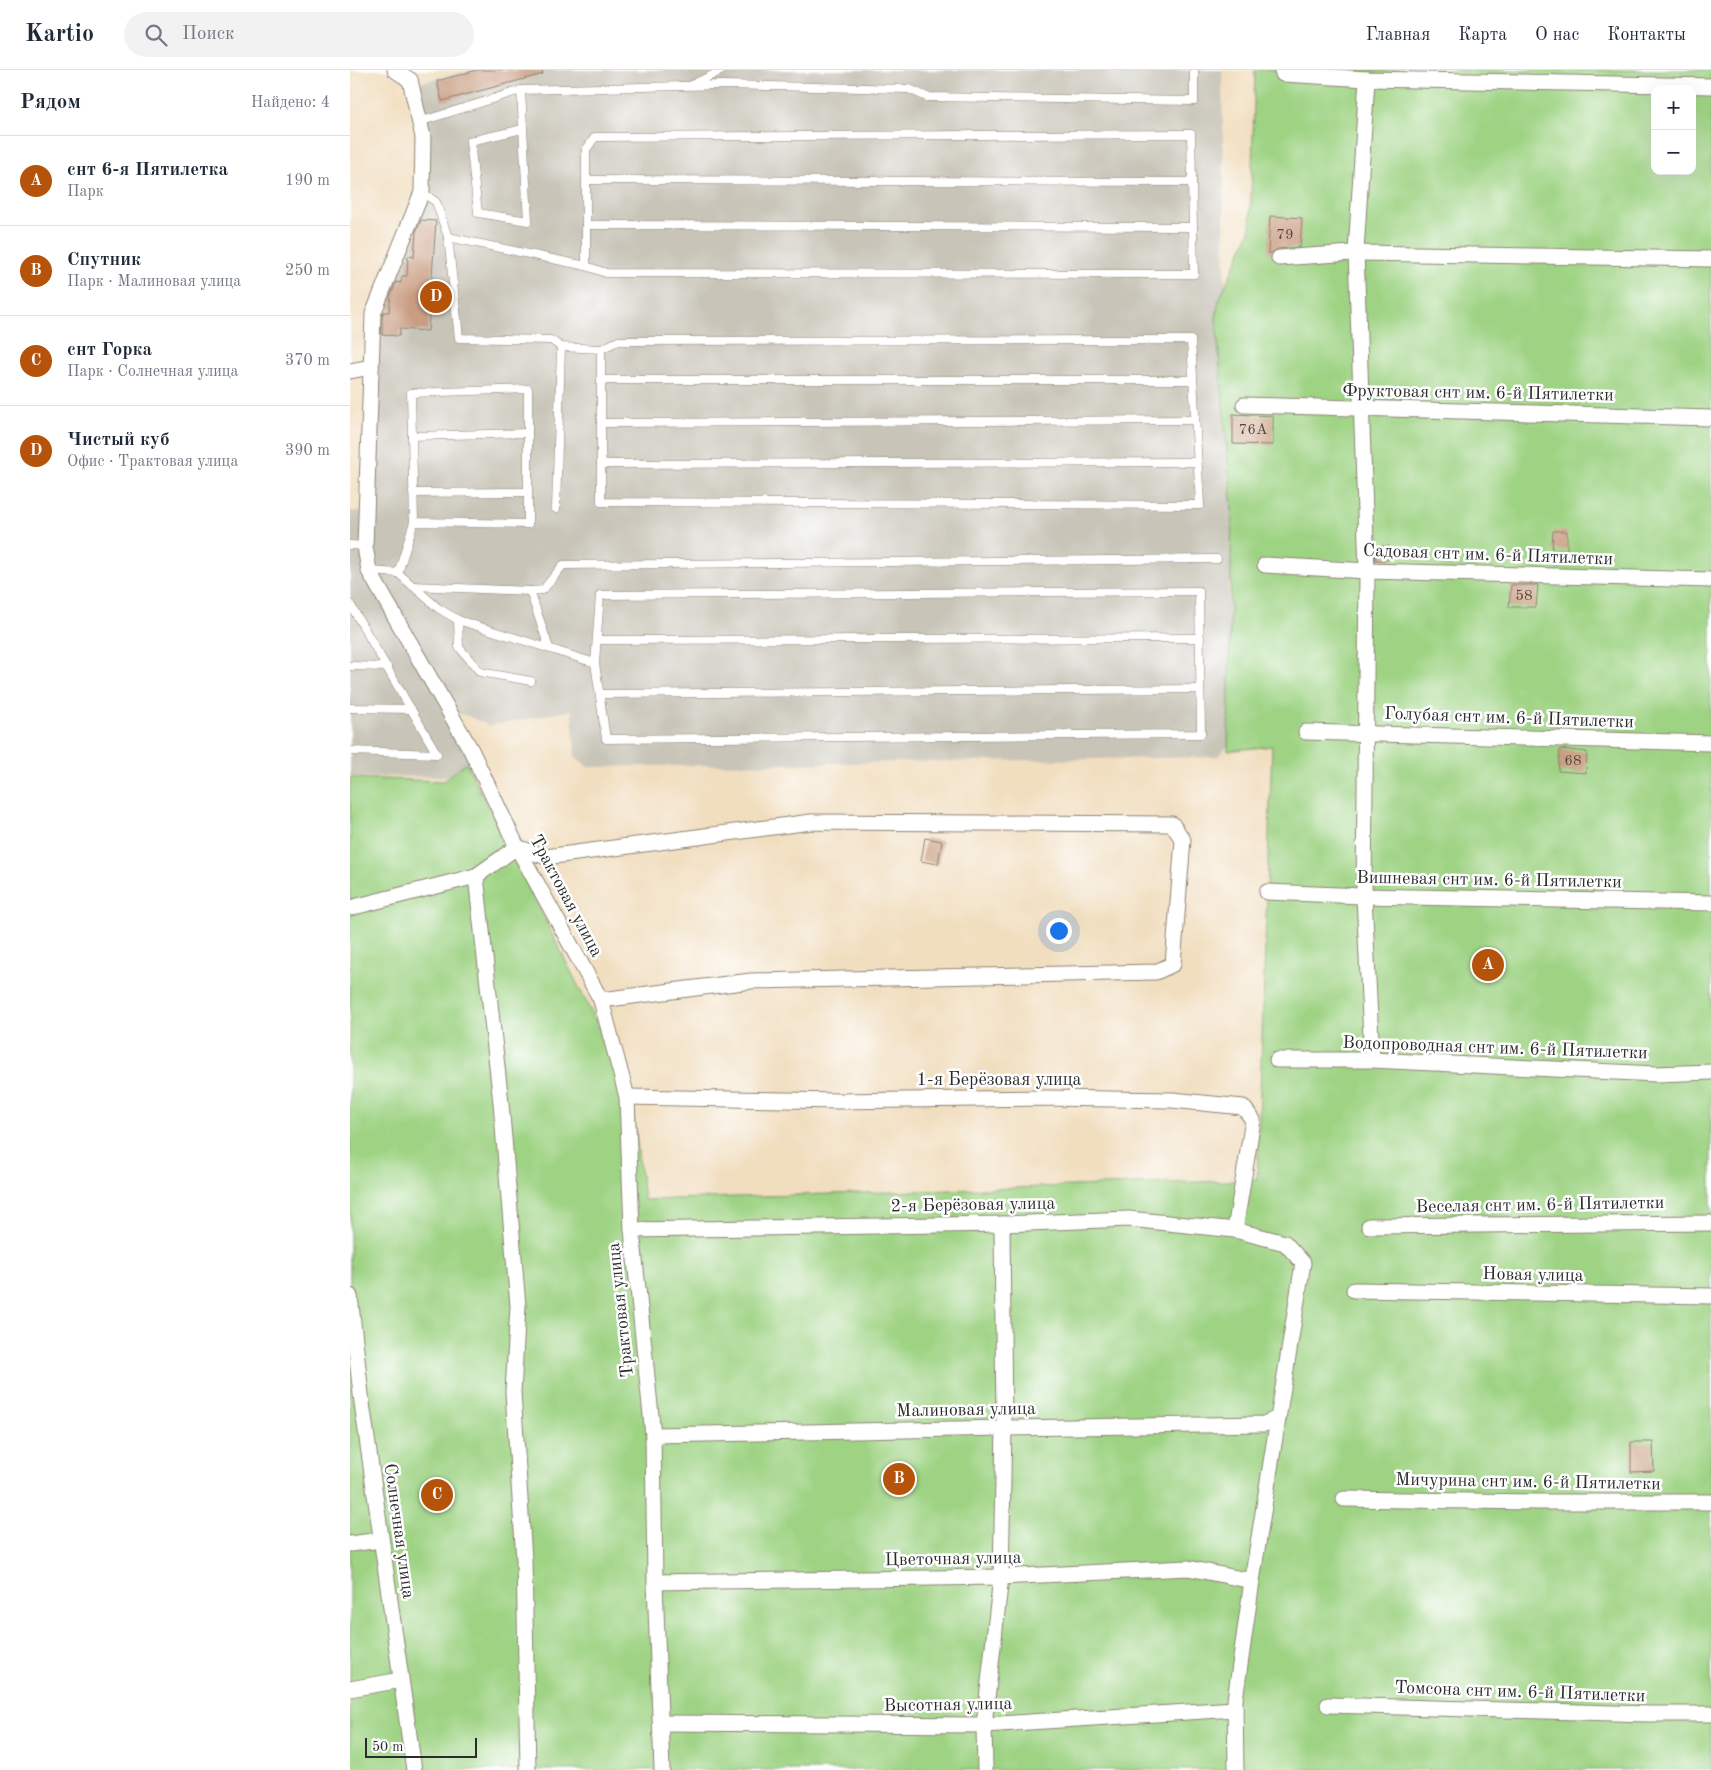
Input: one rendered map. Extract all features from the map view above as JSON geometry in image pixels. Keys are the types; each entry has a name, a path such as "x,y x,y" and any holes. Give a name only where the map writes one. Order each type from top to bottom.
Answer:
{"street":[{"path":"395,70 413,75"},
{"path":"1282,70 1283,74 1367,79 1711,86"},
{"name":"Трактовая улица","path":"413,75 423,137 422,192 373,314 371,367 357,546 368,571 471,750 517,846 601,1000 627,1097 632,1230 653,1435 654,1582 662,1770"},
{"path":"1367,79 1356,251 1367,572 1364,732 1364,896 1372,1060"},
{"path":"1279,258 1353,253 1356,251 1360,253 1711,259"},
{"path":"350,371 371,367"},
{"name":"Фруктовая снт им. 6-й Пятилетки","path":"1244,405 1711,418"},
{"name":"Садовая снт им. 6-й Пятилетки","path":"1265,565 1367,572 1711,580"},
{"name":"Голубая снт им. 6-й Пятилетки","path":"1306,732 1364,732 1711,743"},
{"path":"350,908 476,876 517,846 546,857 811,822 1172,824 1182,840 1173,964 1156,972 751,981 601,1000"},
{"path":"476,876 501,1104 518,1306 513,1392 524,1560 528,1770"},
{"name":"Вишневая снт им. 6-й Пятилетки","path":"1267,892 1364,896 1711,903"},
{"name":"Водопроводная снт им. 6-й Пятилетки","path":"1277,1060 1372,1060 1656,1074 1711,1072"},
{"name":"1-я Берёзовая улица","path":"627,1097 839,1101 1066,1098 1172,1100 1243,1106 1253,1120 1235,1230"},
{"name":"2-я Берёзовая улица","path":"632,1230 1002,1224 1129,1219 1235,1230 1285,1243 1303,1263 1278,1418"},
{"name":"Веселая снт им. 6-й Пятилетки","path":"1369,1226 1711,1223"},
{"path":"985,1770 984,1726 1001,1577 1004,1428 1002,1224"},
{"name":"Новая улица","path":"1354,1290 1711,1296"},
{"name":"Солнечная улица","path":"350,1296 356,1404 381,1540 414,1770"},
{"path":"1236,1770 1235,1709 1252,1581 1278,1418"},
{"name":"Малиновая улица","path":"653,1435 1264,1424 1278,1418"},
{"name":"Мичурина снт им. 6-й Пятилетки","path":"1344,1499 1711,1502"},
{"path":"350,1544 381,1540"},
{"name":"Цветочная улица","path":"654,1582 1001,1577 1188,1568 1252,1581"},
{"path":"350,1689 401,1680"},
{"name":"Томсона снт им. 6-й Пятилетки","path":"1328,1705 1711,1714"},
{"name":"Высотная улица","path":"661,1723 984,1726 1235,1709"}],"lane":[{"path":"691,86 723,70"},
{"path":"420,122 521,90 691,86 908,89 926,97 1194,101 1194,70"},
{"path":"521,90 528,221 478,213 470,141 523,129"},
{"path":"448,237 586,266 606,273 1194,274 1191,134 596,137 586,150 586,266"},
{"path":"586,180 1192,182"},
{"path":"422,192 436,202 448,237 459,338 550,340 561,348 601,349 618,341 1191,340 1200,505 601,502 601,349"},
{"path":"586,224 1193,227"},
{"path":"556,509 561,348"},
{"path":"601,380 1193,380"},
{"path":"398,573 414,522 411,393 528,389 528,524 414,522"},
{"path":"601,423 1195,420"},
{"path":"412,436 528,433"},
{"path":"601,464 1198,462"},
{"path":"413,493 528,492"},
{"path":"413,586 543,590 563,565 1217,558"},
{"path":"368,571 398,573 438,608 458,620 595,663"},
{"path":"530,591 549,648"},
{"path":"1199,591 1200,638 1201,734 606,739 595,663 600,595 1199,591"},
{"path":"350,604 437,754 350,751"},
{"path":"458,620 460,647 480,672 531,681"},
{"path":"350,622 360,622"},
{"path":"597,640 1200,638"},
{"path":"350,666 387,668"},
{"path":"600,694 1200,689"},
{"path":"350,708 411,709"}],"shaded area":[{"path":"470,70 1222,70 1228,490 1236,491 1245,567 1229,583 1234,740 1217,757 588,767 575,756 572,710 490,726 468,716 450,712 484,776 350,777 350,511 366,512 373,314 422,192 411,85"}],"green space":[{"path":"1255,70 1711,70 1711,1770 350,1770 350,778 444,781 466,763 630,1089 644,1200 1257,1180 1272,746 1228,751 1232,508 1216,318 1219,300 1250,231"}],"building":[{"path":"477,70 542,70 543,74 442,101 437,81"},
{"path":"1270,216 1302,218 1300,247 1278,249 1268,253"},
{"path":"421,220 436,221 428,331 400,329 399,336 382,335 382,316 384,312 389,312 391,295 396,282 401,283 402,276 407,276 408,256 414,257 416,232"},
{"path":"1233,414 1273,416 1273,445 1233,444"},
{"path":"1553,531 1567,531 1567,550 1552,550"},
{"path":"1376,546 1389,546 1389,560 1376,560"},
{"path":"1511,585 1538,585 1536,607 1509,607"},
{"path":"1560,749 1587,752 1586,773 1558,771"},
{"path":"925,838 942,841 938,864 921,861"},
{"path":"1631,1442 1653,1442 1654,1471 1631,1472"}],"place":[{"name":"Чистый куб","path":"436,297"},
{"name":"снт 6-я Пятилетка","path":"1488,965"},
{"name":"Спутник","path":"899,1479"},
{"name":"снт Горка","path":"437,1495"}]}
